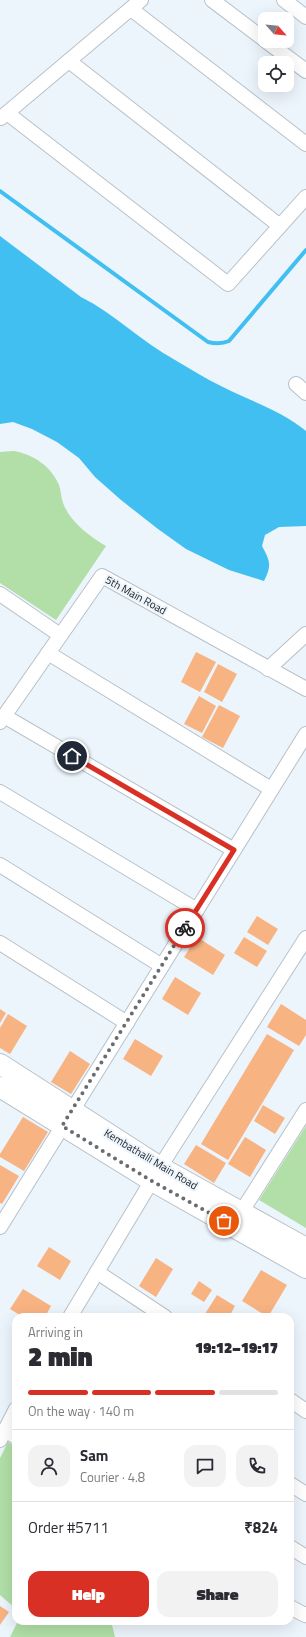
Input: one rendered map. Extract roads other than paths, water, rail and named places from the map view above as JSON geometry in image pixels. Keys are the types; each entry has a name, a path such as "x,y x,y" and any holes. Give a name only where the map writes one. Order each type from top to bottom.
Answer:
{"street":[{"path":"212,0 258,34"},
{"path":"284,0 306,16"},
{"path":"306,144 136,4 4,116 228,284 306,197"},
{"path":"276,48 306,71"},
{"path":"69,61 280,226"},
{"name":"5th Main Road","path":"2,719 102,576 306,689"},
{"path":"2,600 60,635"},
{"path":"268,669 306,634"},
{"path":"48,653 272,789"},
{"path":"2,719 234,850"},
{"path":"1,1220 62,1126 306,734"},
{"path":"0,792 197,910"},
{"path":"0,865 162,966"},
{"path":"72,1313 156,1174 306,938"},
{"path":"0,943 127,1022"},
{"name":"Kembathalli Main Road","path":"0,1064 72,1109 156,1174 306,1268"},
{"name":"Kembathalli Main Road","path":"0,1087 62,1126 156,1174 242,1211 306,1248"},
{"path":"242,1211 306,1110"},
{"path":"97,1272 159,1313"},
{"path":"294,1403 306,1411"},
{"path":"5,1434 12,1418"},
{"path":"294,1486 306,1494"},
{"path":"294,1550 306,1558"},
{"path":"294,1609 304,1615 306,1614"}],"water":[{"path":"0,236 81,297 105,311 163,353 217,384 287,418 306,431 306,526 279,527 265,535 262,546 268,559 269,567 264,581 229,570 186,549 121,500 95,477 79,458 57,442 32,429 13,422 0,424"}],"waterway":[{"path":"0,191 211,343 229,341 306,250"}]}
